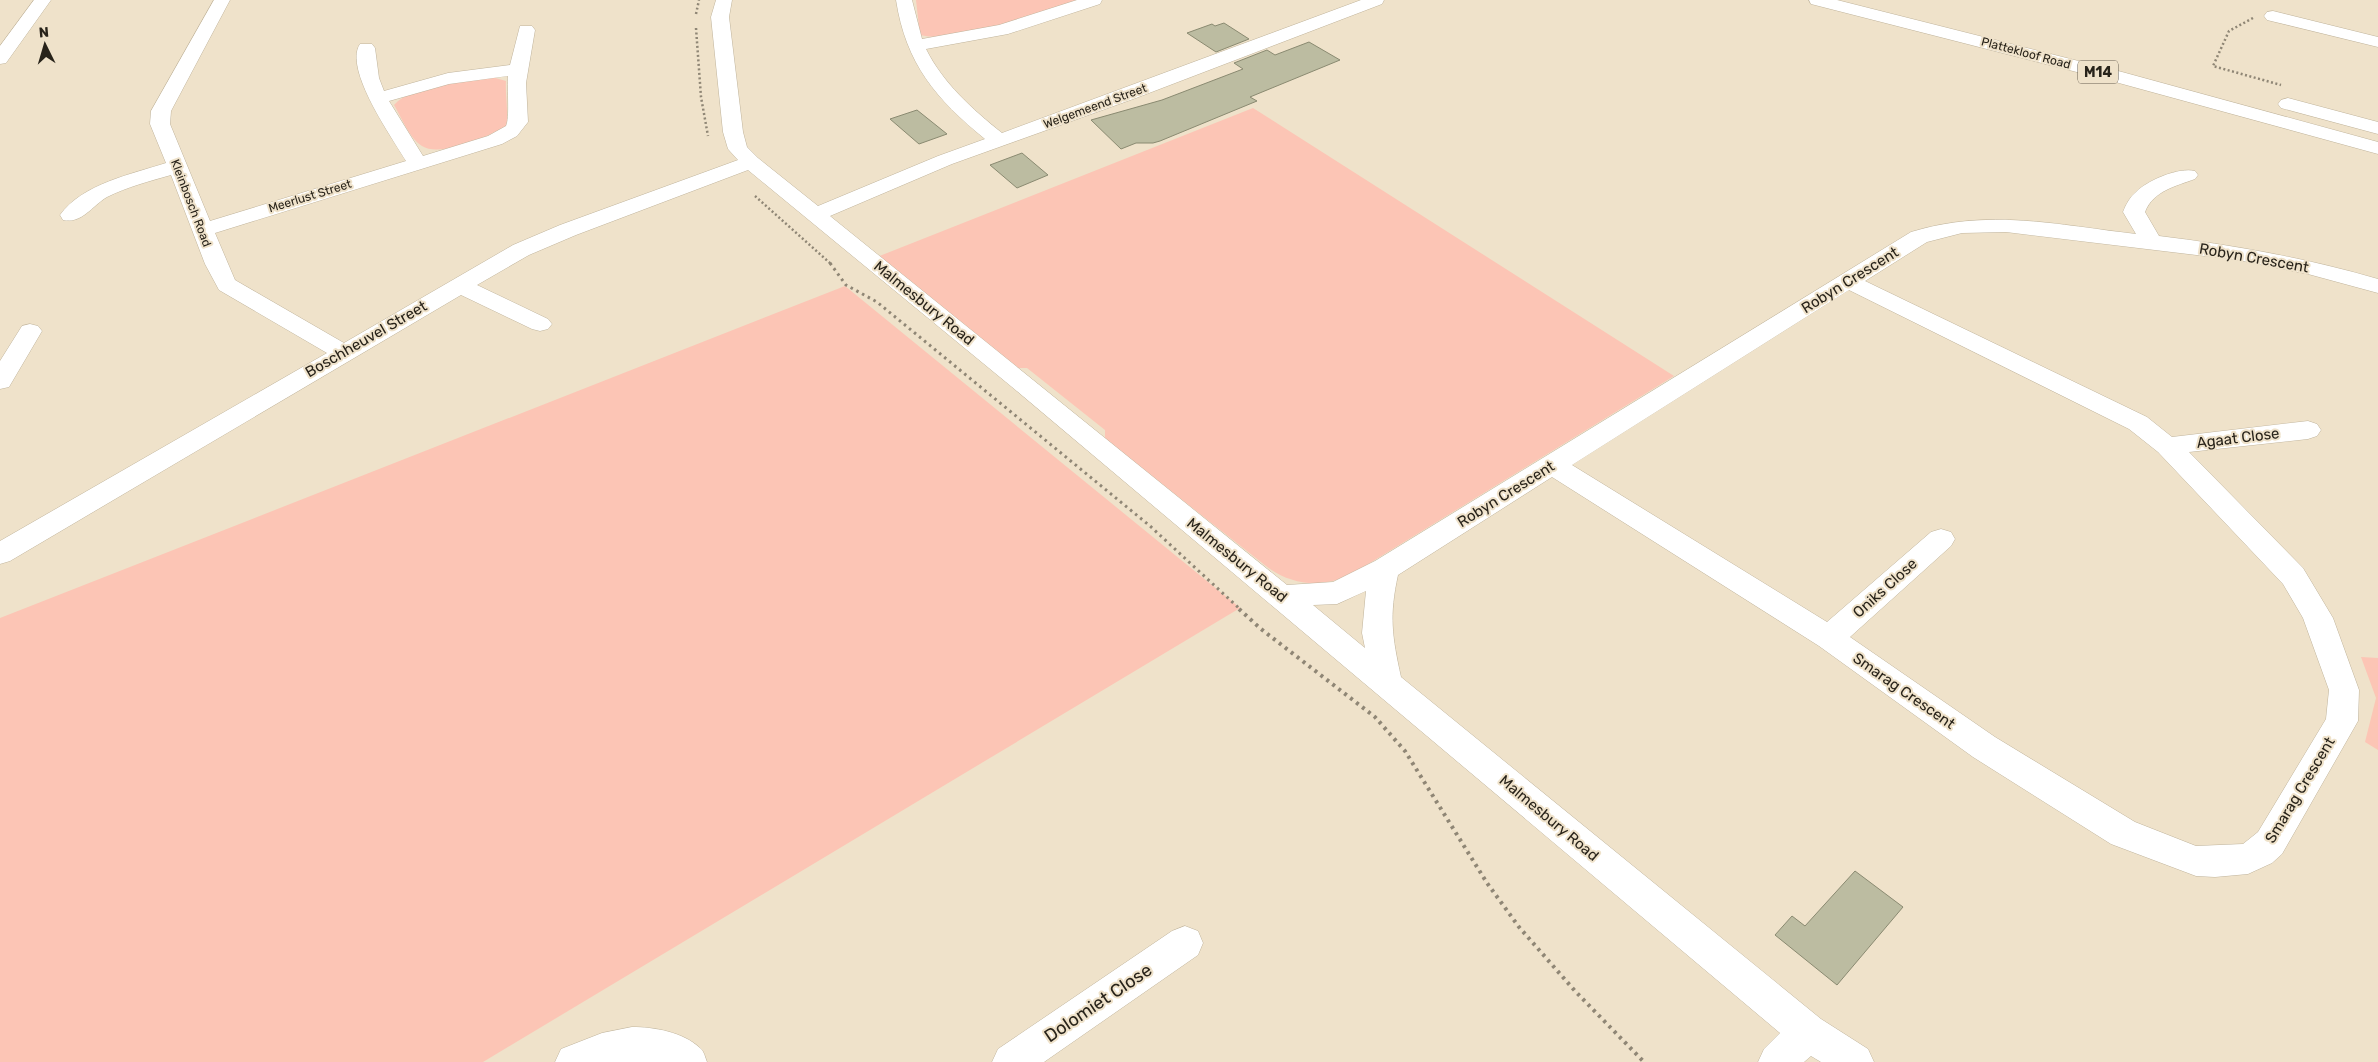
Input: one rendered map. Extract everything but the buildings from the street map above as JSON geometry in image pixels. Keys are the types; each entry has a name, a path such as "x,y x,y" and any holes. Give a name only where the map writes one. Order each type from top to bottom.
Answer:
{"street":[{"path":"0,59 43,0"},
{"name":"Kleinbosch Road","path":"224,0 161,111 160,124 203,230 208,249 219,274 227,285 343,352"},
{"name":"Malmesbury Road","path":"724,0 720,16 733,132 738,149 751,162 1281,596 1808,1032 1855,1062"},
{"path":"904,0 911,35 925,63 949,96 1000,141"},
{"path":"916,45 1002,30 1094,0"},
{"name":"Welgemeend Street","path":"816,214 945,160 1376,0"},
{"name":"Plattekloof Road","path":"1817,0 2096,72 2378,148"},
{"path":"2266,15 2378,42"},
{"name":"Meerlust Street","path":"203,230 495,140 510,133 519,120 516,98 518,69 526,30"},
{"path":"366,48 364,63 371,86 417,163"},
{"name":"M14","path":"2130,62 2159,69"},
{"path":"378,98 448,79 518,69"},
{"path":"2273,100 2378,128"},
{"name":"Boschheuvel Street","path":"6,544 536,242 751,162"},
{"path":"71,216 98,194 112,187 177,166"},
{"path":"2151,242 2134,212 2136,201 2149,190 2188,176"},
{"name":"Robyn Crescent","path":"1281,596 1338,592 1385,569 1919,237 1958,226 1995,225 2256,255 2302,264 2378,286"},
{"name":"Smarag Crescent","path":"1552,465 1829,638 1984,747 2123,833 2196,861 2232,862 2248,858 2260,852 2270,843 2342,721 2344,690 2318,618 2292,576 2167,446 2138,423 1848,281"},
{"path":"458,285 540,324"},
{"path":"0,381 30,331"},
{"name":"Agaat Close","path":"2167,446 2308,430"},
{"name":"Oniks Close","path":"1829,638 1940,538"},
{"path":"1385,569 1378,600 1377,633 1387,684"},
{"name":"Dolomiet Close","path":"1011,1062 1185,943"},
{"path":"1777,1062 1808,1032"},
{"path":"574,1062 611,1048 630,1046 649,1046 667,1051 688,1062"}],"path":[{"path":"2266,15 2229,31 2213,66 2286,86"},
{"path":"748,190 834,266 845,286 877,302 1150,526 1262,629 1375,717 1405,751 1487,883 1518,927 1575,991 1644,1062"}],"shaded area":[{"path":"916,0 1085,0 1025,20 979,32 937,37 920,35"},
{"path":"492,77 506,81 506,126 477,140 452,148 430,149 422,146 410,133 394,105 413,92 440,84"},
{"path":"1253,108 1674,376 1352,574 1330,581 1308,583 1286,578 1266,566 1105,439 1105,430 1027,368 1015,368 877,257"},
{"path":"845,286 1240,608 483,1062 0,1062 0,618"},
{"path":"2361,657 2378,658 2378,750 2365,742 2376,698"}]}
